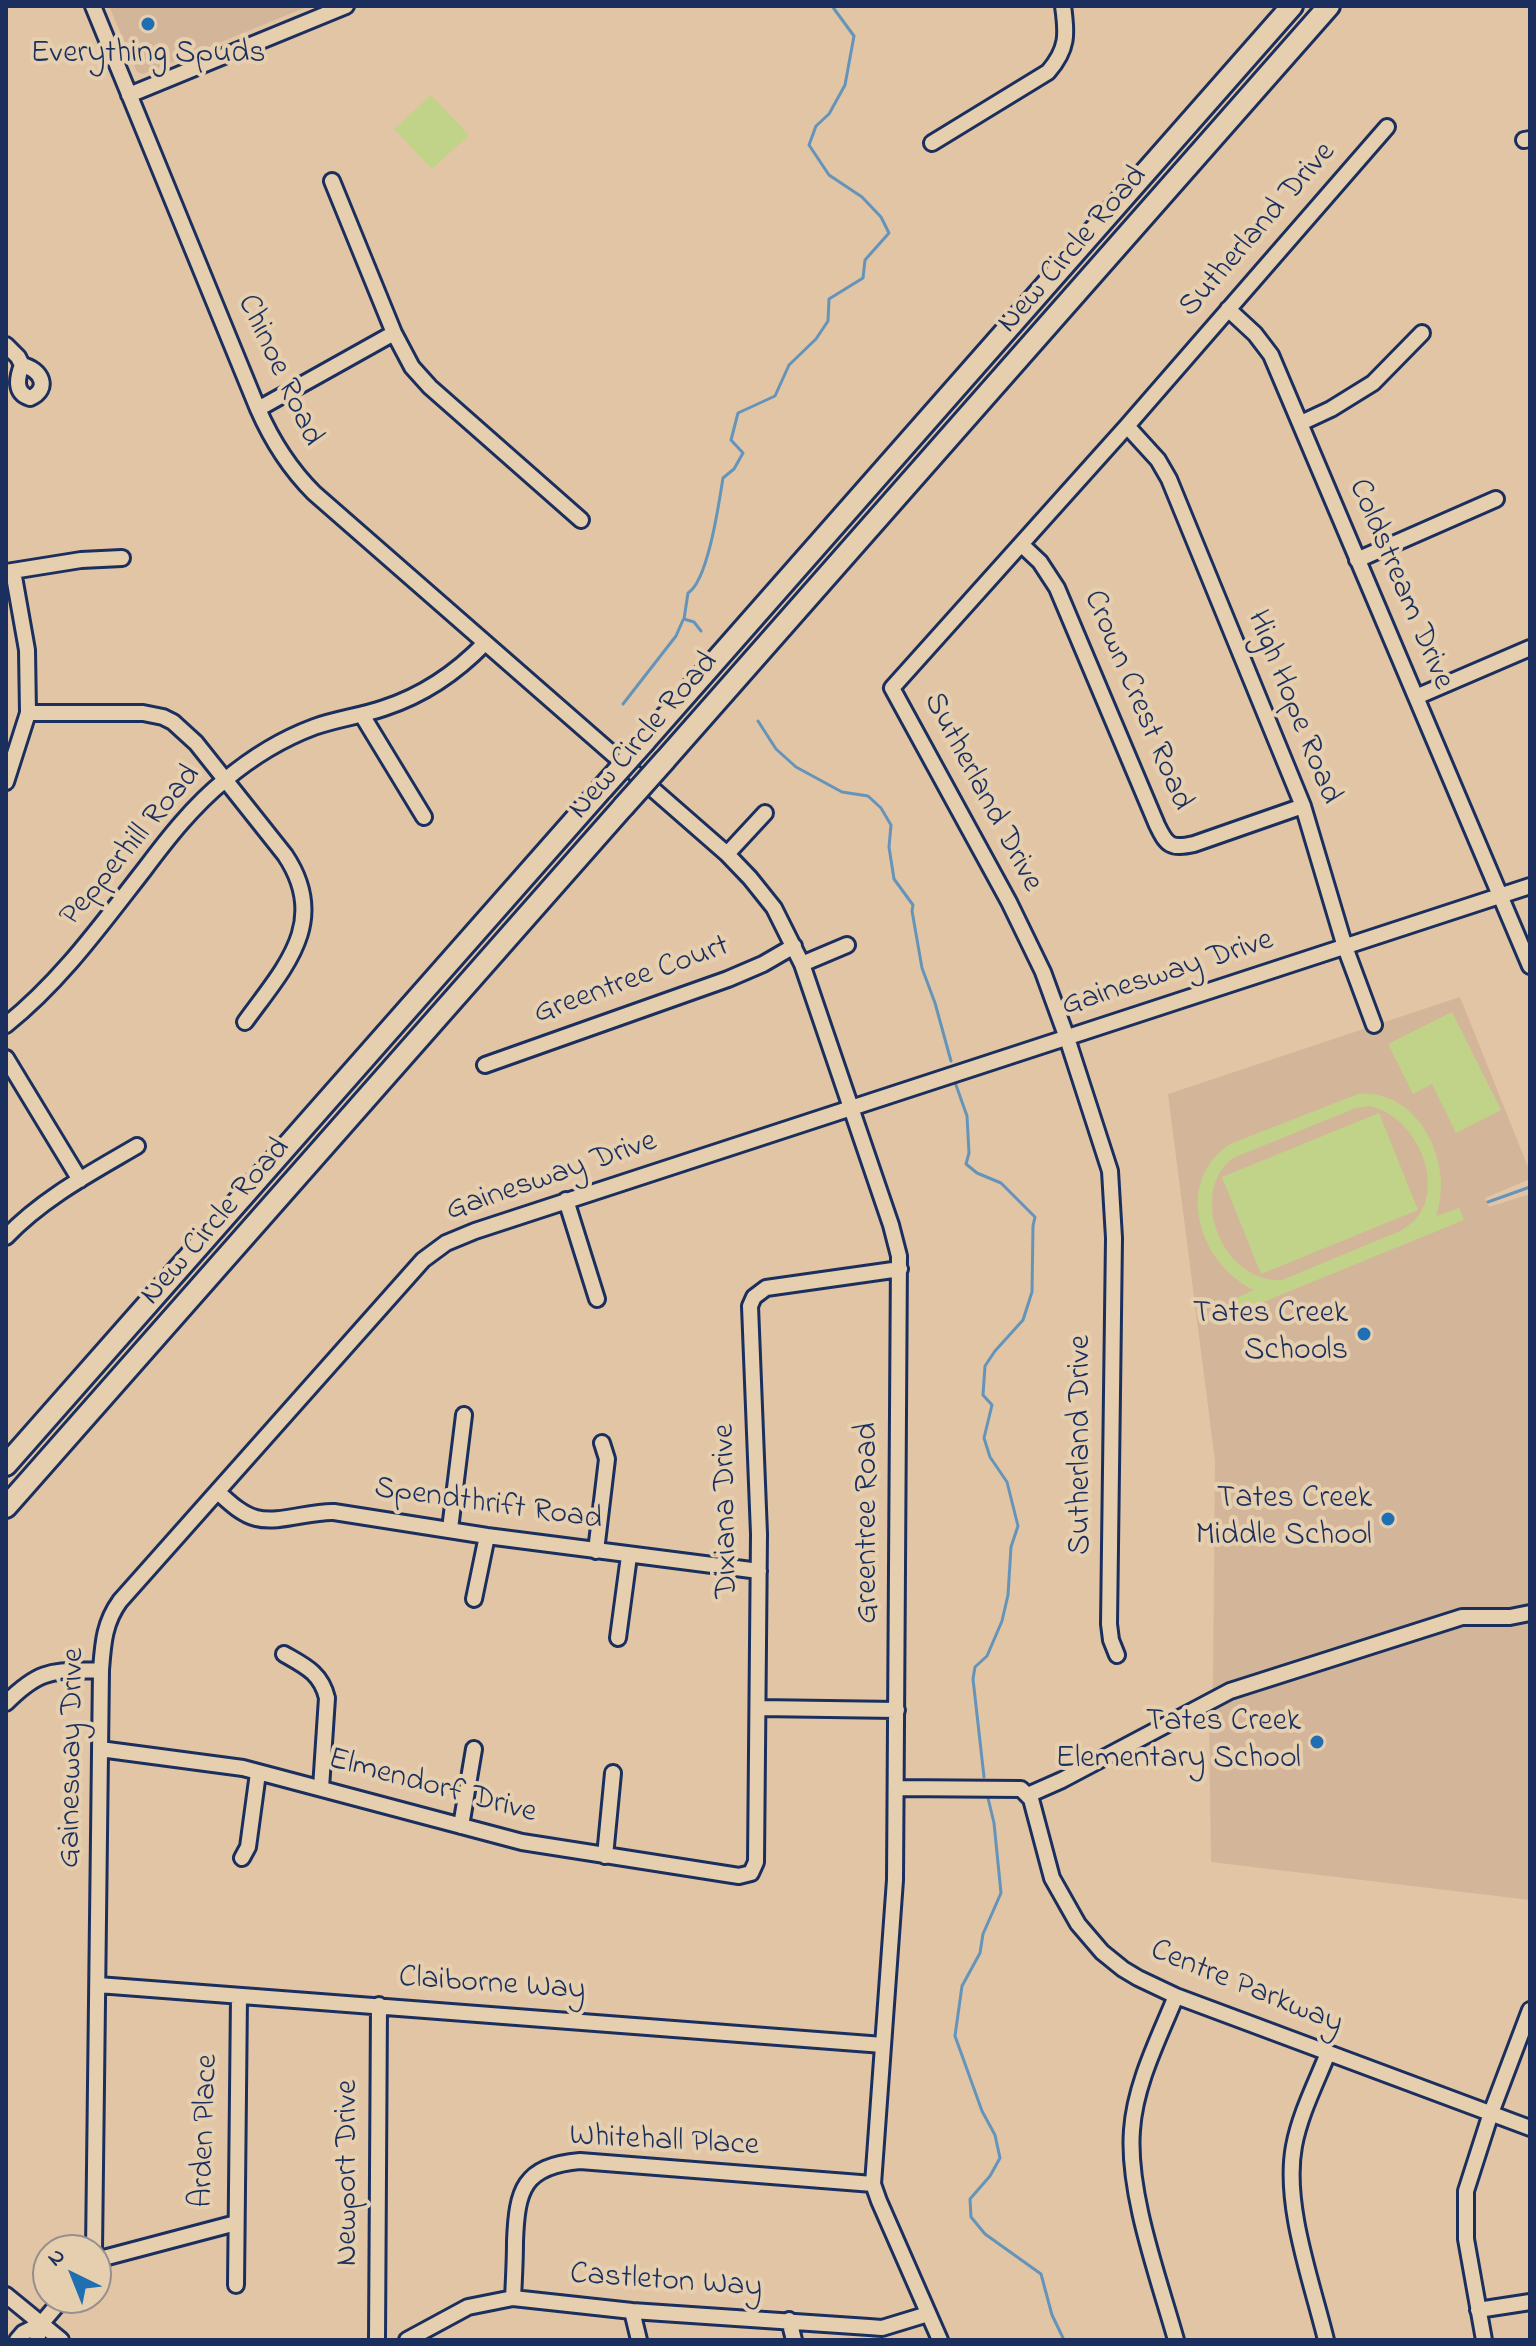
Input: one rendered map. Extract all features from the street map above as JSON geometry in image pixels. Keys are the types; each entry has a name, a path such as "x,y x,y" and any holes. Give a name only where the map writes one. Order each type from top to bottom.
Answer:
{"highway":[{"name":"New Circle Road","path":"6,1465 1292,6"},
{"name":"New Circle Road","path":"6,1507 1329,6"}],"street":[{"name":"Chinoe Road","path":"93,6 258,409 276,445 299,477 636,774"},
{"path":"129,95 346,6"},
{"path":"932,143 1048,72 1064,49 1066,29 1063,6"},
{"name":"Sutherland Drive","path":"1117,1655 1109,1624 1114,1238 1110,1171 1043,972 1015,914 892,688 1127,426 1387,127"},
{"path":"332,181 394,333 412,367 430,387 581,520"},
{"name":"Coldstream Drive","path":"1228,309 1264,344 1301,423 1530,966"},
{"path":"258,409 394,333"},
{"path":"1301,423 1343,403 1373,383 1422,333"},
{"path":"6,345 22,365"},
{"name":"High Hope Road","path":"1127,426 1158,460 1169,479 1303,806 1345,947 1374,1025"},
{"path":"1357,560 1496,499"},
{"name":"Crown Crest Road","path":"1022,545 1040,562 1057,588 1157,825 1170,844 1179,847 1194,844 1303,806"},
{"path":"6,782 28,713 27,650 10,572 81,560 122,558"},
{"name":"Pepperhill Road","path":"6,1025 41,995 70,964 177,827 225,779 299,733 362,715 423,692 457,670 485,643"},
{"path":"1416,697 1530,648"},
{"path":"28,713 143,713 163,717 185,731 294,869 300,883 303,906 299,939 291,957 245,1022"},
{"path":"362,715 424,817"},
{"name":"Greentree Road","path":"636,774 727,854 768,901 794,946 891,1225 900,1269 895,1880 873,2184 940,2340"},
{"path":"727,854 765,813"},
{"name":"Gainesway Drive","path":"94,2234 101,1670 103,1641 111,1614 423,1260 457,1238 566,1200 1530,886"},
{"path":"802,964 847,945"},
{"name":"Greentree Court","path":"485,1065 728,979 794,946"},
{"path":"6,1058 80,1180"},
{"path":"6,1237 30,1214 137,1146"},
{"path":"566,1200 597,1299"},
{"name":"Dixiana Drive","path":"751,1873 756,1862 759,1571 750,1306 754,1297 766,1288 900,1269"},
{"path":"450,1529 464,1415"},
{"path":"596,1551 607,1459 602,1443"},
{"name":"Spendthrift Road","path":"218,1492 243,1512 266,1520 320,1511 334,1512 629,1556 759,1571"},
{"path":"474,1599 487,1536"},
{"path":"618,1638 629,1556"},
{"path":"896,1788 1017,1789 1028,1795 1230,1691 1462,1617 1510,1617 1530,1613"},
{"path":"284,1654 309,1669 323,1684 327,1698 321,1788"},
{"path":"6,1703 45,1673 101,1670"},
{"path":"759,1708 897,1710"},
{"name":"Elmendorf Drive","path":"100,1749 227,1765 522,1842 739,1876 751,1873"},
{"path":"461,1826 474,1749"},
{"path":"242,1858 248,1847 258,1773"},
{"path":"605,1856 613,1773"},
{"name":"Centre Parkway","path":"1028,1795 1052,1878 1078,1924 1102,1952 1123,1969 1176,1996 1530,2128"},
{"name":"Claiborne Way","path":"98,1985 883,2045"},
{"name":"Arden Place","path":"112,2256 236,2223 239,1996"},
{"path":"1176,1996 1139,2091 1132,2130 1133,2167 1141,2212 1176,2340"},
{"name":"Newport Drive","path":"377,2340 379,2005"},
{"path":"1484,2340 1466,2239 1464,2205 1471,2170 1530,2010"},
{"path":"1326,2340 1294,2212 1291,2172 1298,2130 1328,2053"},
{"name":"Whitehall Place","path":"513,2298 516,2213 520,2197 533,2178 554,2165 580,2161 873,2184"},
{"path":"236,2223 236,2285"},
{"path":"6,2295 61,2340"},
{"name":"Castleton Way","path":"407,2340 468,2307 513,2298 632,2311 882,2328 928,2314"},
{"path":"1478,2310 1530,2302"},
{"path":"632,2311 639,2340"},
{"path":"17,2340 23,2333 41,2324 49,2314"},
{"path":"789,2320 794,2340"},
{"path":"37,2340 41,2324"}],"shaded area":[{"path":"109,6 309,6 143,74 137,72"},
{"name":"Tates Creek Schools","path":"1460,997 1530,1172 1530,1179 1485,1198 1489,1207 1530,1194 1530,1900 1211,1862 1209,1713 1213,1684 1215,1461 1168,1094"}],"green space":[{"path":"431,95 469,135 432,169 394,129"},
{"path":"1452,1012 1501,1110 1456,1133 1432,1084 1413,1094 1388,1044"},
{"path":"1358,1094 1380,1095 1399,1103 1427,1133 1436,1153 1440,1174 1441,1196 1436,1216 1459,1208 1464,1220 1236,1313 1231,1300 1254,1290 1235,1278 1219,1262 1207,1243 1200,1222 1198,1200 1202,1179 1212,1160 1230,1144","holes":["1370,1106 1388,1113 1404,1126 1425,1162 1428,1182 1426,1201 1417,1218 1400,1231 1282,1280 1261,1277 1243,1268 1218,1234 1213,1213 1213,1193 1219,1174 1233,1158 1356,1108"]},
{"path":"1379,1113 1418,1210 1261,1274 1222,1177"}],"waterway":[{"path":"701,631 694,622 684,619 688,593 695,586 707,558 723,478 734,469 743,453 731,440 738,413 775,396 789,365 816,339 828,321 829,299 863,278 865,260 889,233 881,217 862,197 829,175 809,145 816,126 829,114 845,85 854,36 832,6"},
{"path":"623,704 676,636 683,620"},
{"path":"758,721 776,749 796,767 842,792 868,796 881,808 891,825 889,847 894,879 913,905 922,968 951,1061"},
{"path":"956,1085 967,1116 969,1153 966,1164 977,1173 1001,1183 1035,1217 1032,1292 1023,1320 985,1366 983,1395 992,1405 984,1438 990,1457 1007,1482 1018,1526 1011,1547 1008,1595 1002,1621 987,1656 975,1667 973,1679 984,1777"},
{"path":"1488,1202 1530,1187"},
{"path":"988,1798 994,1823 1001,1893 983,1934 980,1953 962,1986 955,2036 982,2111 995,2135 1000,2158 990,2176 970,2199 971,2217 985,2234 1041,2274 1052,2315 1064,2340"}],"place":[{"name":"Everything Spuds","path":"148,24"},
{"name":"Tates Creek Schools","path":"1364,1334"},
{"name":"Tates Creek Middle School","path":"1388,1519"},
{"name":"Tates Creek Elementary School","path":"1317,1742"}]}
